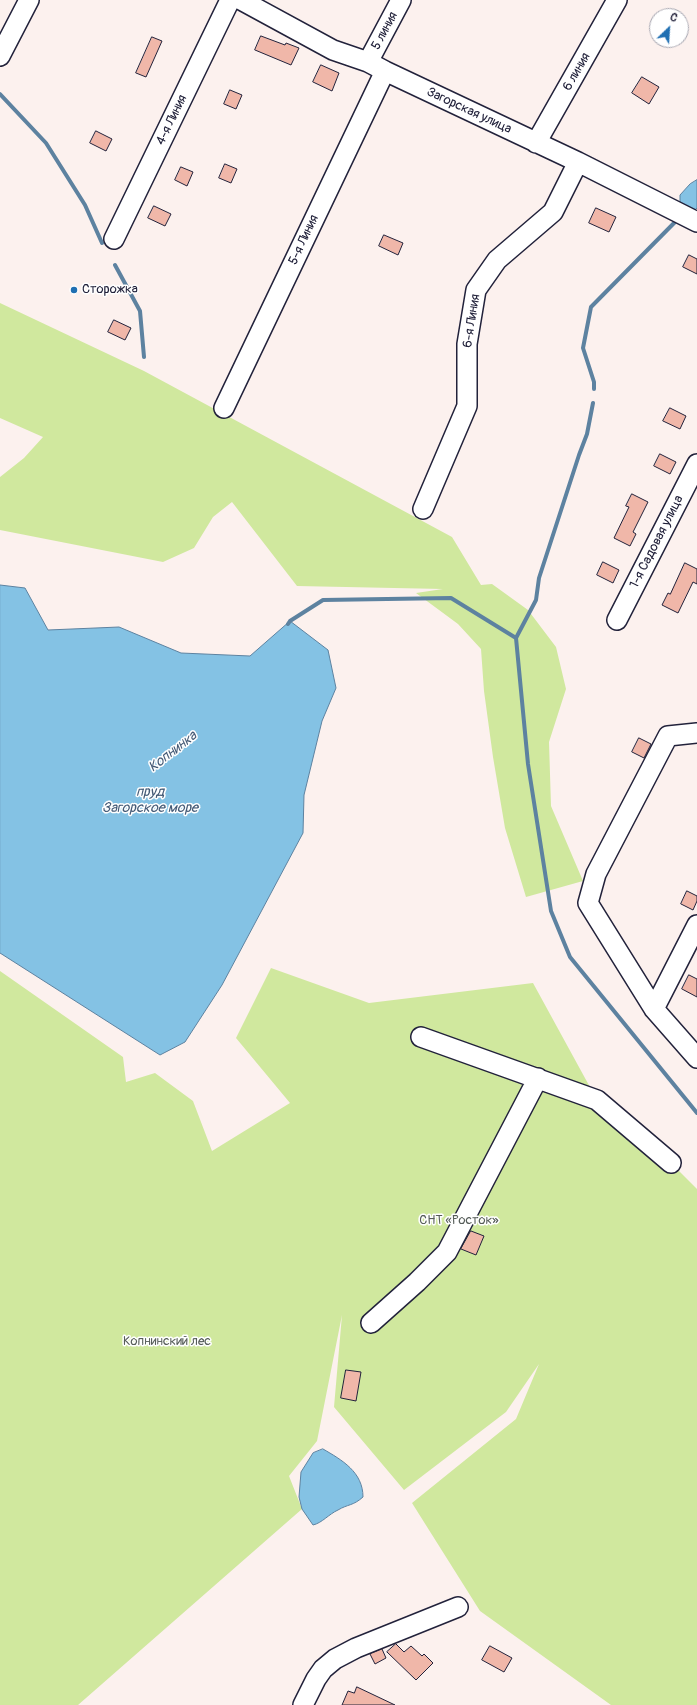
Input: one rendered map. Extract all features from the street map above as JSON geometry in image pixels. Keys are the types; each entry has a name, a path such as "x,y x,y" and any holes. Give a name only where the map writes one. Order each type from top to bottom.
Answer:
{"street":[{"path":"0,56 29,0"},
{"name":"4-я Линия","path":"114,239 230,0"},
{"name":"Загорская улица","path":"241,0 333,50 368,62 578,162 697,222"},
{"name":"5 линия","path":"368,62 401,0"},
{"name":"6 линия","path":"536,143 617,0"},
{"name":"5-я Линия","path":"224,408 385,71"},
{"name":"6-я Линия","path":"423,509 467,406 467,344 476,290 497,260 553,212 578,162"},
{"name":"1-я Садовая улица","path":"617,620 697,464"},
{"path":"697,734 668,736 596,874 588,903 654,1009 697,1058"},
{"path":"654,1009 697,925"},
{"path":"421,1037 598,1100 670,1163"},
{"path":"371,1323 417,1282 447,1252 538,1078"},
{"path":"303,1705 316,1679 323,1669 335,1659 356,1648 458,1607"}],"green space":[{"path":"0,303 144,371 452,537 481,585 492,584 528,610 556,647 566,689 549,742 551,806 583,881 526,897 505,828 484,691 481,649 458,624 416,593 443,589 297,586 232,502 213,517 194,548 163,562 0,530 0,477 24,458 43,437 0,418"},
{"path":"271,968 369,1003 533,983 597,1100 671,1163 697,1189 697,1705 611,1705 480,1611 412,1503 516,1419 539,1364 506,1412 404,1490 334,1407 342,1315 317,1441 289,1476 302,1509 78,1705 0,1705 0,971 123,1057 126,1082 155,1073 193,1101 212,1151 290,1103 236,1038"}],"water":[{"path":"697,180 697,208 694,211 680,203 680,195 690,184"},
{"name":"пруд Загорское море","path":"0,585 25,588 48,630 119,627 181,653 250,656 290,621 328,650 336,688 322,721 304,795 303,833 222,985 185,1042 160,1055 0,953"},
{"path":"323,1449 344,1462 355,1474 362,1488 363,1497 313,1525 302,1509 299,1497 301,1472 313,1453"}],"building":[{"path":"261,36 285,45 286,43 299,48 291,65 255,50"},
{"path":"152,37 162,41 146,77 136,73"},
{"path":"321,65 339,73 332,91 313,82"},
{"path":"642,77 659,87 649,104 632,93"},
{"path":"230,90 242,95 236,109 224,104"},
{"path":"96,131 112,139 106,151 90,143"},
{"path":"225,164 237,169 231,183 219,178"},
{"path":"181,167 193,172 187,186 175,180"},
{"path":"154,206 171,214 165,226 148,218"},
{"path":"596,208 616,217 609,232 589,223"},
{"path":"384,235 403,243 398,255 379,246"},
{"path":"689,255 697,259 697,274 683,267"},
{"path":"114,320 131,328 125,340 108,332"},
{"path":"670,408 686,416 680,429 663,421"},
{"path":"660,454 676,462 670,474 654,466"},
{"path":"632,494 648,502 633,532 636,534 630,546 614,538 629,507 626,506"},
{"path":"603,562 619,570 613,583 597,575"},
{"path":"685,563 697,569 697,584 693,582 678,613 662,605 668,593 670,594"},
{"path":"639,738 651,744 644,758 632,752"},
{"path":"687,891 697,896 697,901 693,910 681,904"},
{"path":"689,975 697,979 697,997 682,989"},
{"path":"471,1231 484,1236 476,1255 461,1249"},
{"path":"346,1370 361,1372 356,1401 341,1398"},
{"path":"396,1644 404,1652 411,1646 422,1656 424,1654 433,1663 416,1680 387,1652"},
{"path":"490,1646 512,1658 504,1672 482,1660"},
{"path":"382,1649 386,1658 375,1664 370,1654"},
{"path":"357,1687 395,1705 342,1705 348,1691 354,1693"}],"waterway":[{"path":"0,94 46,143 85,205 102,243"},
{"path":"594,389 594,382 583,348 591,307 679,218"},
{"path":"115,265 140,311 144,357"},
{"path":"516,638 536,600 539,578 587,434 593,403"},
{"path":"288,624 290,621 323,600 451,598 516,638 528,764 551,911 570,957 697,1113"}],"place":[{"name":"Сторожка","path":"74,290"}],"water label":[{"name":"Копнинка","path":"173,752"}],"park label":[{"name":"СНТ «Росток»","path":"459,1221"},
{"name":"Копнинский лес","path":"167,1342"}]}
